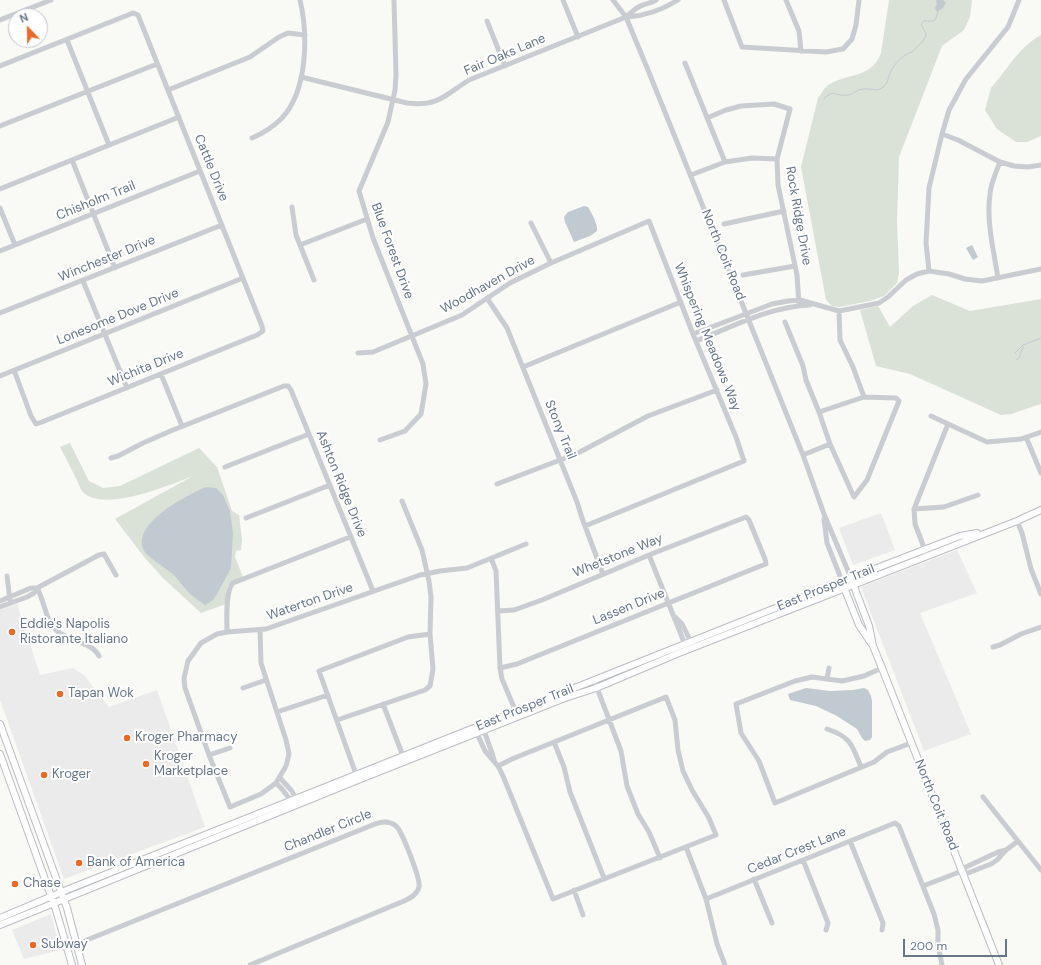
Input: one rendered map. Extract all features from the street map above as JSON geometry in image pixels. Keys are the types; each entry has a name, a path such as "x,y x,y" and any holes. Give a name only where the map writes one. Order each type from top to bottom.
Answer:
{"main road":[{"name":"East Prosper Trail","path":"483,728 596,688 854,585 960,536 991,530 1017,521 1041,510"},
{"name":"East Prosper Trail","path":"0,918 60,892 150,860 476,731 516,712 594,680 842,581 925,553"},
{"name":"North Coit Road","path":"850,578 869,626 873,646 999,965"},
{"name":"North Coit Road","path":"842,581 859,625 873,646"},
{"path":"0,724 63,899 82,965"},
{"name":"East Prosper Trail","path":"357,777 403,756 476,731"},
{"path":"0,754 51,896 72,965"},
{"path":"3,762 13,759"},
{"name":"East Prosper Trail","path":"0,925 150,860"}],"street":[{"path":"0,20 51,0"},
{"path":"252,138 263,134 272,127 283,117 291,106 301,77 304,56 305,35 300,0"},
{"name":"Blue Forest Drive","path":"380,440 405,431 421,414 426,384 423,364 373,238 359,191 388,122 393,100 396,76 394,0"},
{"path":"563,0 578,37"},
{"name":"North Coit Road","path":"613,0 626,17 691,175 803,455 824,514 850,578"},
{"name":"Fair Oaks Lane","path":"626,17 637,7 652,3 656,0"},
{"name":"Fair Oaks Lane","path":"301,77 393,100 416,104 436,101 449,95 469,80 626,17 641,16 664,8 677,0"},
{"path":"724,0 742,47 826,52 843,48 852,39 856,25 859,1 854,0"},
{"path":"786,0 799,31 801,51"},
{"path":"929,271 926,243 929,188 949,110 966,79 1008,27 1019,0"},
{"path":"647,4 650,13"},
{"name":"Cattle Drive","path":"67,40 136,13 138,15 263,331"},
{"path":"487,21 505,66"},
{"path":"168,90 250,57 279,37 288,34 305,35"},
{"path":"0,65 67,40 109,145"},
{"path":"685,63 725,162"},
{"path":"0,126 157,64"},
{"name":"Rock Ridge Drive","path":"707,118 726,110 741,106 774,104 790,109 777,159 778,185 798,275 799,303"},
{"path":"0,189 179,117"},
{"path":"942,134 958,140 1000,162 1014,166 1028,167 1041,165"},
{"path":"691,175 725,162 752,158 777,159"},
{"path":"72,160 115,268"},
{"path":"998,278 989,219 989,205 993,180 1000,162"},
{"name":"Chisholm Trail","path":"0,251 200,171"},
{"path":"292,207 296,235 314,280"},
{"path":"0,208 15,245"},
{"path":"724,224 784,211"},
{"path":"300,245 367,219"},
{"name":"Woodhaven Drive","path":"358,353 373,352 462,315 510,283 551,263 649,221"},
{"name":"Whispering Meadows Way","path":"585,526 744,461 736,437 693,334 649,221"},
{"path":"531,223 551,263"},
{"name":"Winchester Drive","path":"0,313 222,225"},
{"path":"743,275 795,266"},
{"path":"693,334 772,304 799,303 817,305 839,311 879,303 888,297 906,280 917,274 929,271 949,274 964,279 982,281 1041,269"},
{"name":"Lonesome Dove Drive","path":"0,376 243,278"},
{"path":"83,281 127,388"},
{"name":"Stony Trail","path":"487,298 507,328 577,502 604,574"},
{"path":"523,367 681,302"},
{"path":"696,341 777,309 799,303"},
{"path":"839,311 840,340 853,367 864,396"},
{"path":"785,322 803,366 806,380 830,444 854,497 868,480 900,401 896,398 864,396 819,412"},
{"name":"Wichita Drive","path":"14,370 31,416 36,424 257,335 263,331"},
{"path":"111,458 182,426 161,374"},
{"name":"Ashton Ridge Drive","path":"182,426 284,386 288,386 291,390 373,591"},
{"path":"497,484 588,448 648,416 717,390"},
{"path":"931,416 987,442 1026,437 1041,432"},
{"path":"925,553 915,524 914,509 948,424"},
{"path":"225,467 309,434"},
{"path":"1026,437 1041,473"},
{"path":"803,455 830,444"},
{"path":"246,518 330,485"},
{"path":"914,509 944,507 978,495"},
{"path":"337,720 425,690 430,686 433,669 430,634 431,597 428,573 422,550 402,501"},
{"name":"North Coit Road","path":"824,514 827,543 842,581"},
{"name":"Whetstone Way","path":"498,611 514,610 746,517 749,520 766,564"},
{"path":"1017,521 1022,533 1031,569 1041,594"},
{"path":"227,632 227,608 231,585 350,537"},
{"name":"Waterton Drive","path":"276,783 261,794 230,807 184,688 184,678 188,661 201,643 217,634 266,629 428,573 467,568 526,544"},
{"path":"0,601 31,588 37,588 99,555 104,554 116,575"},
{"path":"649,555 668,603 675,617 682,624 691,649"},
{"path":"491,558 496,571 500,668 502,679 516,712"},
{"name":"Lassen Drive","path":"500,668 517,664 766,564"},
{"path":"7,576 11,603"},
{"path":"0,607 34,593 37,588"},
{"path":"37,588 46,612 56,630 73,640 96,650 99,656"},
{"path":"993,647 1000,646 1021,634 1041,627"},
{"path":"260,630 261,663 286,740 289,754 286,766 276,783 295,802"},
{"path":"357,777 319,670 408,637 430,634"},
{"path":"827,679 829,668"},
{"path":"882,668 864,676 842,681 812,678 795,681 736,704 741,733 759,761 775,803 874,762 891,750 912,743"},
{"path":"243,688 266,680"},
{"path":"594,680 621,751 627,786 638,814 649,832 660,858"},
{"path":"277,712 328,695"},
{"path":"476,731 485,751 498,766 509,789 552,898 660,858 716,835 709,818 692,790 683,771 678,750 674,720 666,697 498,766"},
{"path":"383,704 403,756"},
{"path":"483,728 494,761"},
{"path":"826,729 839,733 850,742 861,767"},
{"path":"554,742 564,767 570,792 604,878"},
{"path":"209,755 230,748"},
{"path":"280,778 287,784 295,802"},
{"path":"983,797 1041,870"},
{"name":"Chandler Circle","path":"77,944 375,824 387,822 395,825 400,830 419,879 419,889 416,894 404,901 250,965"},
{"name":"Cedar Crest Lane","path":"706,899 895,823 899,826 923,886"},
{"path":"962,871 968,873 991,864 1018,841"},
{"path":"850,842 883,923 882,930"},
{"path":"686,847 706,899 717,944 725,965"},
{"path":"942,965 938,945 938,930 934,914 923,886 962,871 966,867 998,852 1006,850"},
{"path":"988,858 991,864"},
{"path":"803,860 828,923 826,930"},
{"path":"754,879 772,923"},
{"path":"574,890 583,915"}],"shaded area":[{"path":"889,0 972,0 970,17 964,30 942,46 899,157 897,221 899,273 897,283 884,296 870,301 839,307 832,306 826,300 801,167 818,98 823,90 840,79 856,75 870,68 876,62 881,53"},
{"path":"936,0 943,0 946,3 943,8 937,12 935,8 937,4"},
{"path":"1041,35 1041,136 1027,142 1016,142 997,129 985,110 991,88 1020,52"},
{"path":"584,206 588,207 593,216 597,225 597,231 590,236 574,242 564,217 568,212"},
{"path":"972,245 978,257 973,260 966,248"},
{"path":"932,295 970,311 1041,299 1041,404 1011,414 1001,415 910,374 876,366 860,310 878,306 890,327 913,306"},
{"path":"70,443 89,481 103,488 120,486 199,448 217,467 232,511 239,515 242,540 241,550 236,551 235,557 243,577 232,582 228,586 226,593 226,604 201,613 163,578 145,558 115,519 193,476 136,496 104,500 91,497 82,491 60,447"},
{"path":"206,487 216,488 223,495 230,511 233,533 231,568 213,600 205,605 188,592 174,575 145,552 142,542 145,532 162,512"},
{"path":"881,513 895,550 853,565 839,528"},
{"path":"957,550 977,593 920,613 971,734 924,751 861,587"},
{"path":"17,604 40,675 73,668 84,675 109,707 157,690 205,827 64,879 0,700 0,610"},
{"path":"806,688 830,691 864,688 868,690 872,701 872,737 870,740 865,741 857,729 837,716 816,706 790,700 788,694"},
{"path":"51,914 60,950 24,959 12,930"}],"waterway":[{"path":"824,99 832,93 847,95 861,89 878,90 883,87 887,83 893,67 924,40 926,34 921,24 924,21 934,20 938,11"},
{"path":"1015,353 1023,345 1041,338"},
{"path":"1016,360 1019,358 1023,347"}],"place":[{"name":"Eddie's Napolis Ristorante Italiano","path":"12,632"},
{"name":"Tapan Wok","path":"60,694"},
{"name":"Kroger Pharmacy","path":"127,738"},
{"name":"Kroger Marketplace","path":"146,764"},
{"name":"Kroger","path":"44,775"},
{"name":"Bank of America","path":"79,863"},
{"name":"Chase","path":"15,884"},
{"name":"Subway","path":"33,945"}]}
